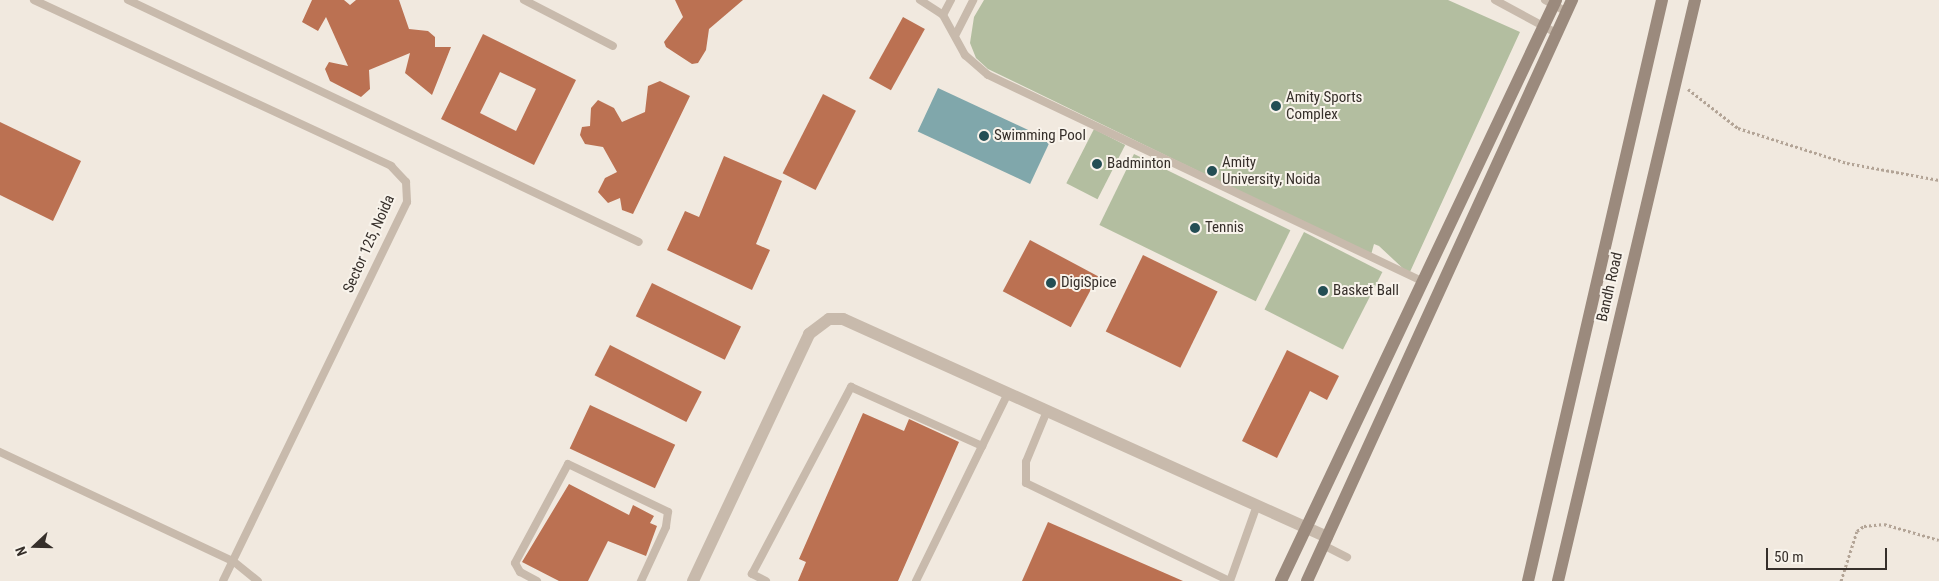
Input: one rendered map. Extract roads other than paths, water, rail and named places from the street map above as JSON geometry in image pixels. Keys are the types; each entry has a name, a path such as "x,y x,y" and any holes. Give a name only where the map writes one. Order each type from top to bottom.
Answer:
{"street":[{"name":"Bandh Road","path":"1528,581 1662,0"},
{"name":"Bandh Road","path":"1558,581 1695,0"},
{"path":"1281,581 1544,26 1552,2"},
{"path":"1307,581 1556,33 1570,6"},
{"path":"692,581 818,324 843,319 1257,505 1306,528 1325,541"}],"lane":[{"name":"Sector 125, Noida","path":"34,0 391,166 406,182 407,202 223,581"},
{"path":"128,0 639,242"},
{"path":"524,0 613,46"},
{"path":"920,0 943,15 956,34 965,54 988,74 1422,282"},
{"path":"943,15 951,0"},
{"path":"956,34 973,0"},
{"path":"1495,0 1556,33"},
{"path":"1552,2 1570,6"},
{"path":"766,581 752,574 851,387 982,446"},
{"path":"916,581 1008,393"},
{"path":"1047,411 1026,462 1026,483 1230,581 1257,505"},
{"path":"0,452 232,561 258,581"},
{"path":"537,581 520,572 515,563 568,464 668,512 666,527 645,580"},
{"path":"1325,541 1347,557"}],"water":[{"name":"Swimming Pool","path":"938,88 1050,140 1030,184 918,132"}],"place":[{"name":"Amity Sports Complex","path":"1276,106"},
{"name":"Swimming Pool","path":"984,136"},
{"name":"Badminton","path":"1097,164"},
{"name":"Amity University, Noida","path":"1212,171"},
{"name":"Tennis","path":"1195,228"},
{"name":"DigiSpice","path":"1051,283"},
{"name":"Basket Ball","path":"1323,291"}]}
